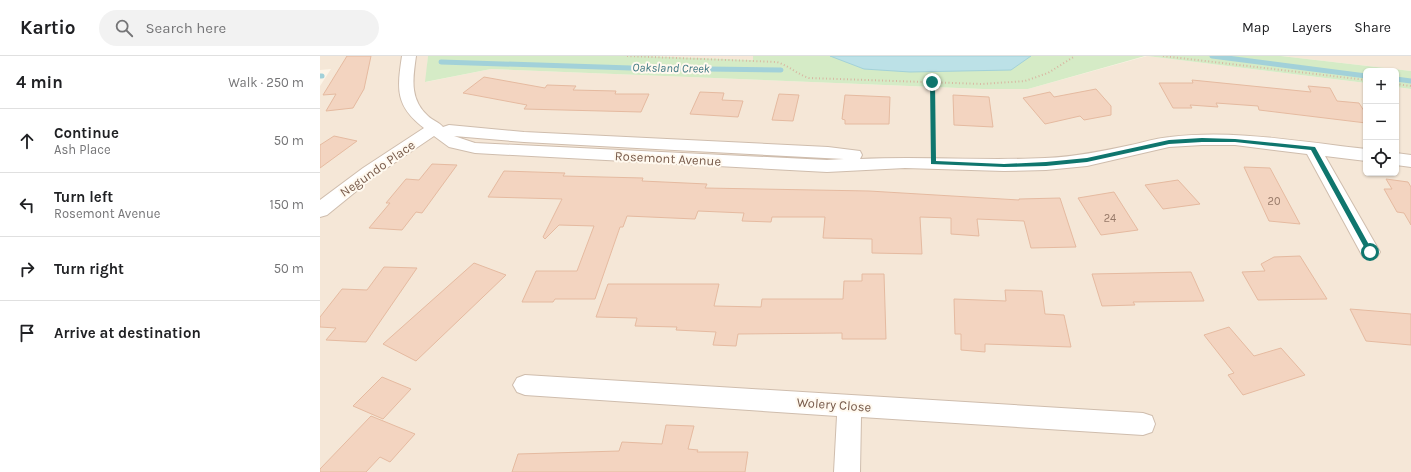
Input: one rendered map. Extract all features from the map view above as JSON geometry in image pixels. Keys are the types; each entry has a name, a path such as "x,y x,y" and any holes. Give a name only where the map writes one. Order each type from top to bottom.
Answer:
{"street":[{"name":"Rosemont Avenue","path":"409,56 405,85 407,100 417,116 436,128 448,139 460,145 497,150 827,166 905,162 1004,166 1046,164 1087,160 1169,142 1202,140 1235,140 1363,155"},
{"name":"Negundo Place","path":"320,210 369,172 436,128"},
{"path":"1313,149 1370,252"},
{"path":"1399,159 1411,161"},
{"name":"Wolery Close","path":"525,385 1143,424"},
{"path":"847,472 849,405"}],"path":[{"path":"627,56 640,58 777,62 789,66 798,74 808,78 982,84 1025,81 1048,73 1075,56"},
{"path":"1163,56 1363,80"},
{"path":"932,82 933,163"},
{"path":"1399,84 1411,86"}],"shaded area":[{"path":"320,56 428,56 426,82 491,69 983,89 1028,89 1147,56 1363,83 1363,176 1399,176 1399,87 1411,89 1411,472 320,472 320,86 331,69 320,70"},
{"path":"647,56 753,56 753,60"},
{"path":"1281,56 1411,56 1411,71 1399,70 1399,68 1385,68"}],"green space":[{"path":"428,56 645,56 753,60 753,56 1145,56 1028,89 983,89 491,69 425,82"},
{"path":"1147,56 1281,56 1385,68 1363,68 1363,83"},
{"path":"1399,70 1411,71 1411,89 1399,87"}],"water":[{"path":"830,56 1031,56 1011,70 910,72 864,69"}],"building":[{"path":"347,56 371,56 364,89 353,108 326,111 336,94 323,95"},
{"path":"484,77 545,88 547,85 576,86 573,90 616,91 615,94 649,94 641,112 524,109 527,105 463,93"},
{"path":"1192,80 1311,92 1308,86 1330,88 1337,101 1359,103 1363,109 1363,123 1259,110 1258,106 1216,103 1218,107 1190,105 1192,108 1173,108 1159,83 1193,83"},
{"path":"1096,89 1111,106 1111,115 1084,120 1080,116 1045,124 1023,98 1050,92 1054,97"},
{"path":"700,92 724,93 722,100 743,101 738,117 690,114"},
{"path":"779,94 799,95 793,121 772,120"},
{"path":"845,95 890,97 889,124 845,124 845,120 842,119"},
{"path":"953,95 989,97 993,127 954,125"},
{"path":"334,136 357,141 320,168 320,145"},
{"path":"432,164 457,165 422,213 416,212 402,230 369,228 390,203 386,203 406,179 419,180"},
{"path":"1244,167 1270,168 1300,224 1269,221"},
{"path":"504,171 565,173 563,176 643,178 642,181 707,184 705,188 869,191 1019,200 1060,198 1076,247 1031,248 1024,221 977,219 979,236 951,234 951,218 920,217 922,254 872,253 872,239 823,238 825,217 772,217 771,222 742,221 744,213 698,211 695,219 627,216 623,227 620,227 595,299 555,299 553,302 522,302 536,271 577,271 594,226 559,225 545,239 543,237 562,199 488,197"},
{"path":"1386,179 1408,182 1411,187 1411,225 1404,213 1397,212 1384,189 1392,189"},
{"path":"1178,180 1200,204 1163,209 1145,185"},
{"path":"1114,192 1138,230 1101,235 1078,198"},
{"path":"1300,256 1327,299 1258,300 1242,272 1265,271 1261,264 1274,257"},
{"path":"474,263 506,275 416,361 383,344"},
{"path":"384,267 417,268 366,342 326,340 336,328 320,327 320,317 342,289 367,290"},
{"path":"1191,272 1204,301 1133,302 1135,305 1102,306 1092,274"},
{"path":"862,274 884,274 886,339 842,339 842,333 738,334 736,346 713,345 716,332 676,330 677,327 635,326 637,318 596,317 608,284 719,284 714,306 761,307 762,299 843,299 844,281 862,281"},
{"path":"1005,290 1042,291 1045,314 1064,315 1071,347 985,344 985,352 961,350 961,334 955,334 954,299 1006,301"},
{"path":"1350,309 1411,314 1411,345 1366,341"},
{"path":"1229,327 1254,356 1281,348 1305,375 1243,395 1228,375 1234,373 1204,335"},
{"path":"382,377 411,389 383,419 353,406"},
{"path":"371,416 415,434 390,462 380,457 366,472 320,472 320,469"},
{"path":"666,425 694,426 688,449 698,450 697,452 748,452 745,472 512,472 518,454 619,451 622,442 662,444"}],"waterway":[{"name":"Oaksland Creek","path":"1212,56 1363,76"},
{"name":"Oaksland Creek","path":"441,62 631,68 781,70"},
{"name":"Oaksland Creek","path":"1399,79 1411,81"}],"route":[{"path":"932,82 933,163 1004,166 1046,164 1087,160 1135,148 1169,142 1202,140 1235,140 1313,149 1370,252"}]}
